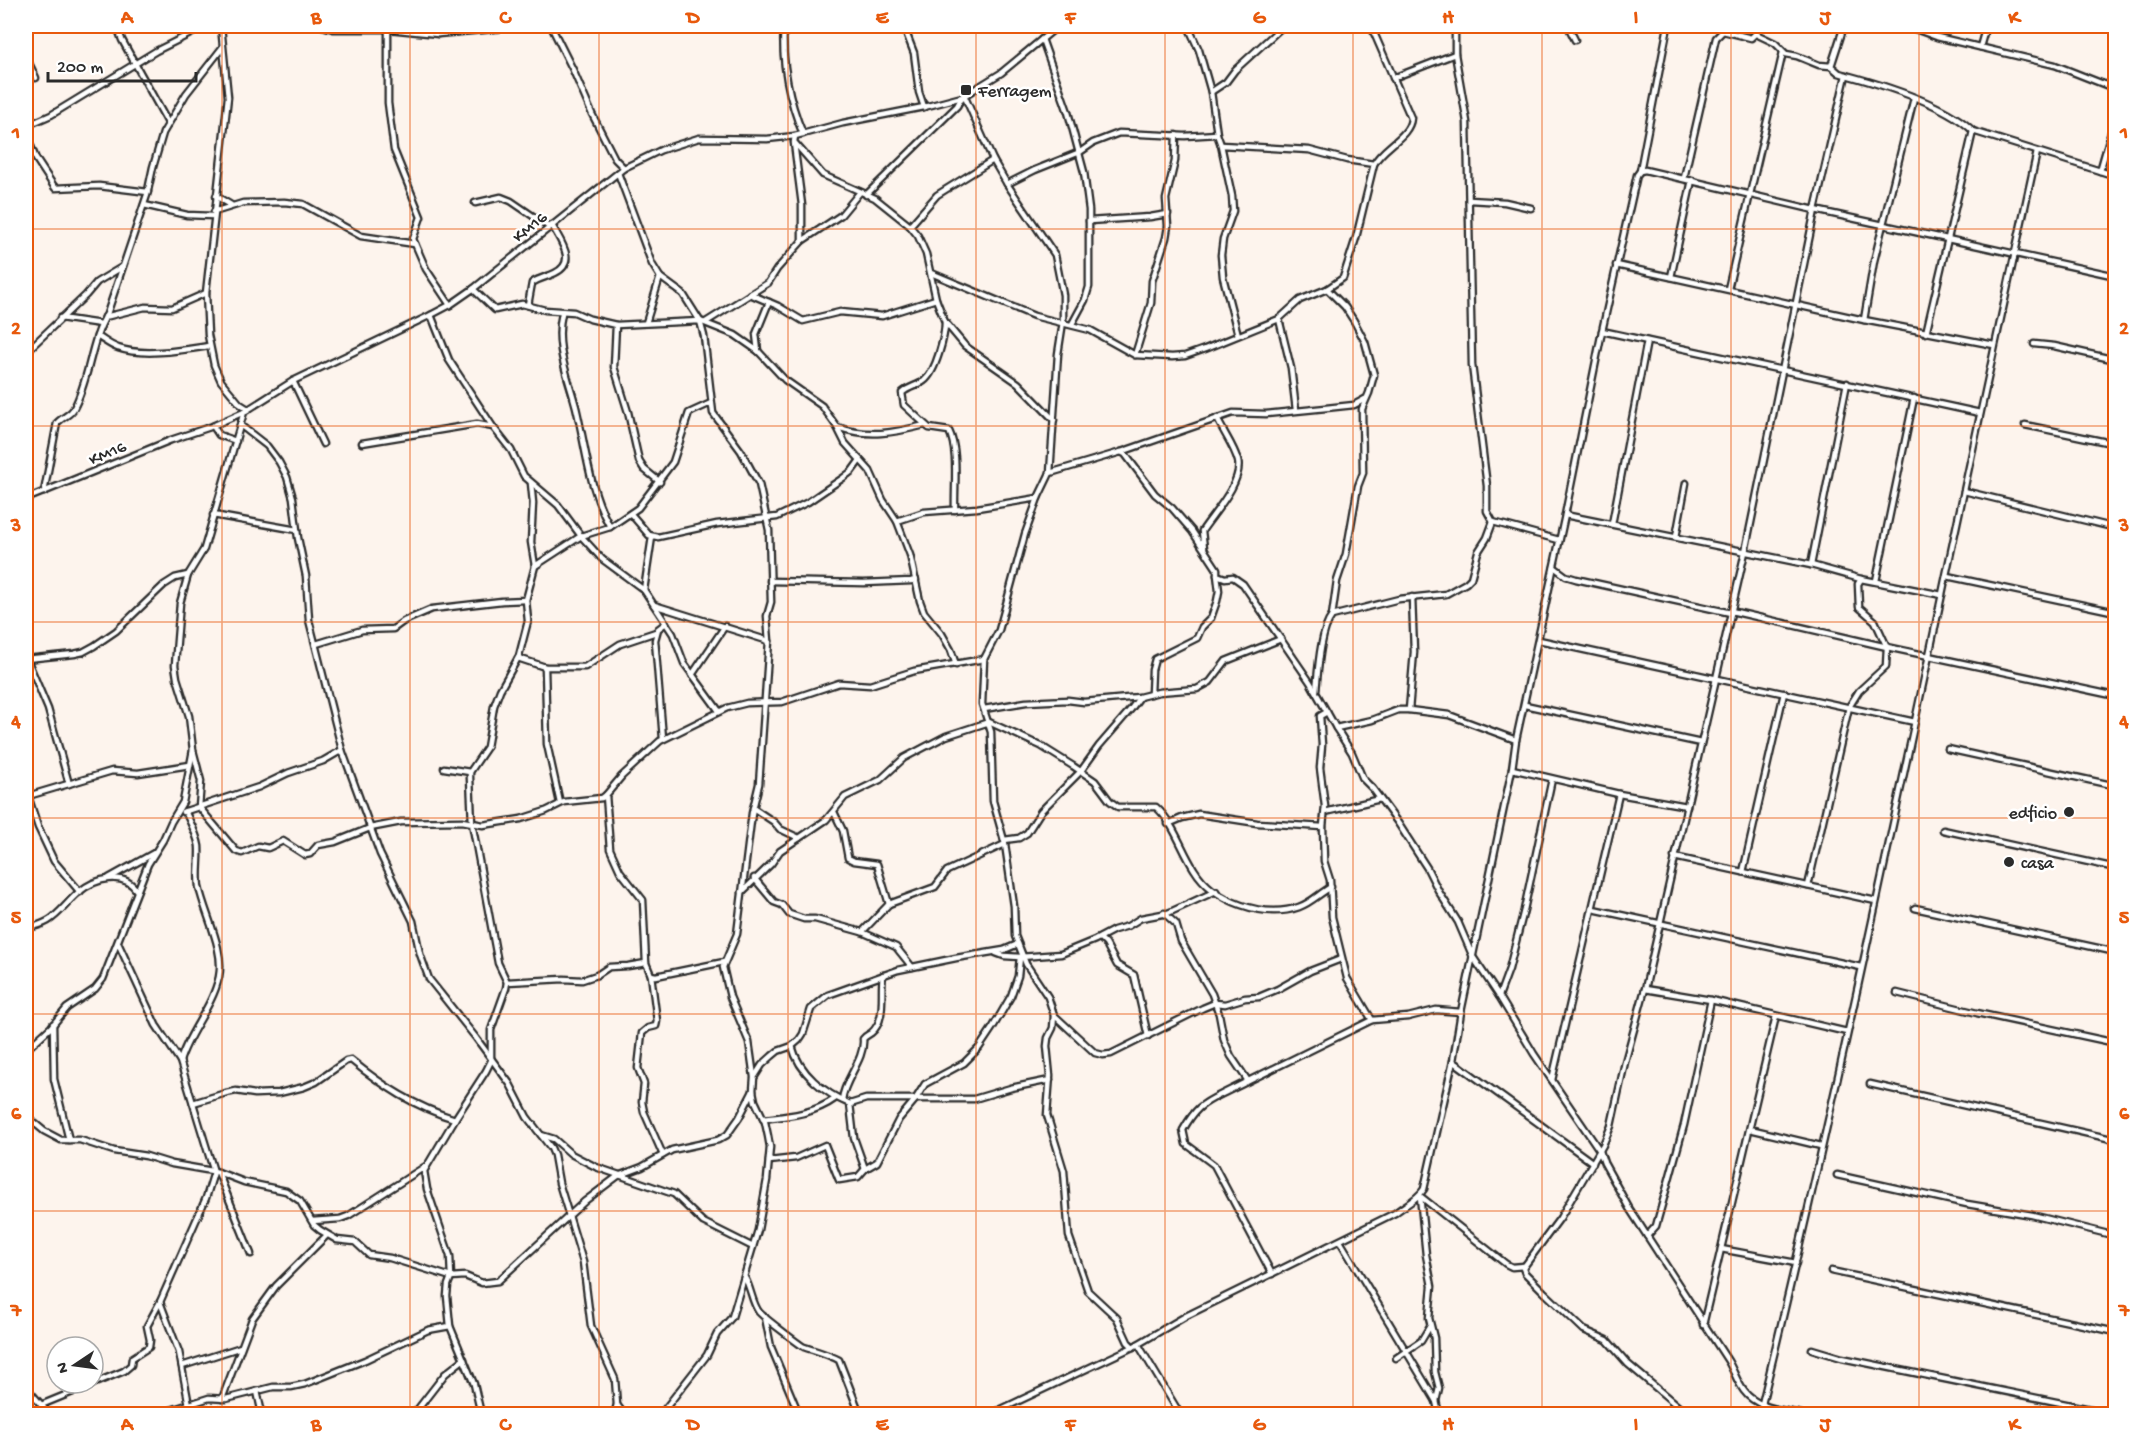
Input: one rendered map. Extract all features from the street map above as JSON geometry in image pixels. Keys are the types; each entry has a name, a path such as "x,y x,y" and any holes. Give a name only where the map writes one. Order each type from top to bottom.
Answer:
{"street":[{"path":"117,26 122,40 168,123"},
{"path":"26,126 51,115 136,63 206,26"},
{"path":"221,26 228,97 206,293 209,346 221,381 246,411 204,549 188,575 180,603 175,664 189,716 193,750 201,781 199,807 239,853 258,846 268,848 283,841 308,855 318,845 335,842 370,828 409,820 462,821 483,825 514,821 546,811 561,803 606,795 622,776 663,739 736,705 782,702 839,682 870,685 914,671 984,659"},
{"path":"322,26 333,29 388,29 438,34 529,26"},
{"path":"437,26 438,34"},
{"path":"551,26 603,136 615,159 624,168"},
{"path":"784,26 789,87 796,118 803,134"},
{"path":"908,26 907,35 914,53 919,92 924,107"},
{"name":"KM16","path":"26,499 246,411 293,381 450,305 624,168 661,150 699,138 794,139 803,134 843,123 924,107 963,96 1001,73 1058,26"},
{"path":"1188,26 1199,50 1211,92 1216,134 1221,145 1232,196 1233,211 1223,239 1222,267 1238,335"},
{"path":"1211,92 1226,82 1234,70 1283,26"},
{"path":"931,273 1034,316 1072,324 1108,339 1135,355 1185,356 1279,319 1300,300 1326,289 1343,278 1374,164 1379,154 1411,123 1411,118 1371,26"},
{"path":"1455,26 1455,54 1467,122 1472,365 1486,474 1487,511 1493,522 1559,540"},
{"path":"1568,26 1575,40"},
{"path":"991,1414 1136,1346 1186,1316 1395,1213 1420,1196 1424,1189 1453,1061 1516,740 1539,640 1616,265 1637,175 1640,171 1668,26"},
{"path":"1684,178 1718,35 1720,32 1727,31 1751,38 1756,34 1758,26"},
{"path":"1831,66 1844,26"},
{"path":"1907,26 1937,37 2055,65 2115,89"},
{"path":"1980,47 1986,26"},
{"path":"388,29 388,103 391,131 399,166 421,217 414,235 415,244 426,269 450,305"},
{"path":"1756,34 1775,43 1784,52 1819,65 1831,66 1839,73 1865,79 1914,98 1960,119 1973,131 2115,176"},
{"path":"1042,39 1080,152 1088,196 1089,287 1072,324"},
{"path":"44,492 57,423 75,406 101,324 144,205 153,167 168,123 186,94 222,48"},
{"path":"1728,289 1784,52"},
{"path":"1393,78 1455,54"},
{"path":"26,57 36,78"},
{"path":"1687,1414 1628,1364 1607,1340 1584,1330 1525,1273 1524,1266 1560,1218 1600,1151 1611,1126 1717,679 1795,303 1846,75"},
{"path":"963,96 993,160 1055,255 1063,295 1063,322 1058,354 1050,473 1038,498 1016,565 999,630 984,659 982,695 993,744 993,801 1005,842 1014,906 1014,929 1021,957 1048,997 1054,1015 1053,1029 1047,1046 1050,1080 1047,1115 1064,1171 1067,1227 1074,1253 1088,1291 1117,1318 1128,1342 1136,1346 1180,1414"},
{"path":"866,195 957,106 963,96"},
{"path":"1864,320 1883,224 1914,98"},
{"path":"2100,171 2115,115"},
{"path":"1926,333 1973,131"},
{"path":"1007,184 1119,133 1216,134"},
{"path":"26,134 36,159 55,189 99,186 148,192"},
{"path":"1135,355 1151,303 1152,281 1164,249 1166,199 1174,167 1176,135"},
{"path":"794,139 823,175 875,198 910,226 918,236 926,254 936,298 945,322 965,346 1018,383 1054,420"},
{"path":"794,139 802,205 802,241"},
{"path":"1221,145 1309,150 1374,164"},
{"path":"1770,1414 1763,1404 1876,901 2037,152"},
{"path":"910,226 937,195 993,160"},
{"path":"1640,171 1684,178 1815,210 2115,276"},
{"path":"618,173 648,253 660,277 683,294 703,322 711,403 715,417 741,451 759,484 770,544 771,602 767,621 769,641 759,784 753,808 737,934 724,962 727,988 749,1042 754,1077 753,1091 768,1136 769,1161 762,1209 753,1247 732,1317 717,1334 707,1355 661,1414"},
{"path":"1671,277 1692,180"},
{"path":"703,322 768,283 777,269 802,241 841,215 860,192"},
{"path":"216,196 231,205"},
{"path":"475,203 501,197 511,201 551,226 565,250 567,262 565,267 557,273 532,283 528,305"},
{"path":"1469,200 1505,202 1531,208"},
{"path":"144,205 187,215 214,214 231,205 243,203 303,204 361,236 415,244"},
{"path":"1089,221 1150,218 1167,214"},
{"path":"1616,265 1864,320 1994,345"},
{"path":"26,352 97,282 122,267"},
{"path":"646,323 660,277"},
{"path":"473,289 495,310 515,305 528,305 562,313 574,312 590,319 616,325 703,322 735,335 758,351 784,380 822,406 845,443 874,476 883,500 897,521 910,555 924,612 942,634 956,665"},
{"path":"1316,691 1322,646 1332,616 1337,581 1346,554 1358,486 1363,473 1361,413 1374,375 1365,342 1345,307 1326,289"},
{"path":"105,317 145,307 172,308 206,293"},
{"path":"750,294 803,321 840,312 882,316 936,298"},
{"path":"758,351 756,334 769,302"},
{"path":"562,313 562,361 600,508 610,526"},
{"path":"431,315 449,360 531,483 558,505 581,536 611,567 632,579 644,590 673,634 680,654 692,675 719,711"},
{"path":"60,318 101,324"},
{"path":"1279,319 1290,368 1296,410"},
{"path":"945,322 943,344 928,375 924,381 902,393 904,405 928,428 949,431 952,437 955,510"},
{"path":"616,325 614,367 628,412 639,460 644,469 660,482"},
{"path":"1602,331 1847,382 1980,413"},
{"path":"97,336 119,349 168,352 209,346"},
{"path":"1612,524 1648,341"},
{"path":"2034,344 2054,346 2115,360"},
{"path":"293,381 322,444"},
{"path":"1811,565 1847,382"},
{"path":"1050,473 1121,452 1233,413 1266,414 1354,405 1367,397"},
{"path":"1876,581 1914,398"},
{"path":"535,566 581,536 610,526 631,514 660,482 676,457 688,413 711,403"},
{"path":"1204,551 1202,531 1226,497 1239,463 1217,418"},
{"path":"362,443 477,424 493,427"},
{"path":"240,425 267,446 279,462 291,490 306,576 309,620 342,750 386,867 413,921 420,954 429,979 510,1084 527,1117 554,1155 559,1183 583,1262 591,1326 615,1379 617,1405 614,1414"},
{"path":"837,427 872,435 897,433 925,425"},
{"path":"2025,425 2115,444"},
{"path":"213,426 219,435 236,441"},
{"path":"1121,452 1129,458 1155,494 1172,508 1192,531 1217,569 1218,596 1211,618 1202,627 1197,638 1155,659 1151,694"},
{"path":"652,537 783,514 808,502 852,471 860,460"},
{"path":"481,1414 480,1402 450,1326 447,1296 448,1285 452,1277 450,1256 427,1189 424,1171 455,1119 475,1091 491,1061 491,1030 507,982 498,963 472,823 470,772 487,747 494,706 522,649 528,621 526,600 535,566 531,542 533,503 531,483"},
{"path":"1676,537 1686,483"},
{"path":"1964,491 2115,528"},
{"path":"897,521 924,512 1038,498"},
{"path":"631,514 652,537"},
{"path":"213,515 297,530"},
{"path":"1565,515 1811,565 1861,579 1942,595"},
{"path":"1332,616 1412,597 1446,594 1469,581 1478,552 1493,522"},
{"path":"644,590 652,537"},
{"path":"1554,567 1566,576 1576,579 2115,696"},
{"path":"69,784 48,709 26,659 83,652 107,639 164,585 175,578 188,575"},
{"path":"1217,575 1225,578 1233,577 1243,584 1316,691 1352,753 1363,779 1380,799 1427,868 1458,922 1473,957 1600,1151 1624,1200 1703,1326 1728,1361 1746,1394 1763,1404 1801,1414"},
{"path":"1947,576 2115,612"},
{"path":"1808,886 1849,707 1859,692 1886,666 1887,647 1874,618 1859,607 1858,584 1861,579"},
{"path":"770,581 864,583 915,580"},
{"path":"1409,710 1414,652 1412,597"},
{"path":"316,644 362,630 393,629 432,609 526,600"},
{"path":"654,605 769,641"},
{"path":"518,658 545,667 585,667 620,644 656,632 666,623"},
{"path":"692,675 725,626"},
{"path":"656,632 655,650 663,739"},
{"path":"984,709 1038,701 1084,702 1197,689 1210,682 1226,661 1281,639"},
{"path":"1539,640 1915,722"},
{"path":"545,667 547,744 561,803"},
{"path":"1743,872 1784,693"},
{"path":"862,932 889,904 935,887 947,871 1027,833 1041,811 1082,771 1139,697"},
{"path":"1525,705 1701,742"},
{"path":"1336,728 1372,720 1398,710 1409,710 1449,715 1516,740"},
{"path":"1327,712 1318,718 1322,745 1320,768 1325,812 1324,861 1331,887 1332,916 1347,978 1372,1020"},
{"path":"742,892 771,864 780,850 826,820 845,797 880,780 911,754 946,736 988,722 1041,746 1082,771 1095,781 1114,805 1156,807 1196,873 1216,891 1240,906 1282,909 1304,905 1331,887"},
{"path":"1948,749 2115,786"},
{"path":"26,1050 67,1008 99,985 154,853 164,840 183,802 193,750"},
{"path":"177,813 259,787 288,773 323,761 342,750"},
{"path":"29,796 112,771 138,773 190,765"},
{"path":"444,768 470,772"},
{"path":"1512,769 1619,794 1687,806"},
{"path":"1499,996 1509,969 1524,910 1552,779"},
{"path":"26,789 38,827 54,861 80,892"},
{"path":"1552,1080 1619,794"},
{"path":"606,795 610,849 620,871 643,900 646,963 651,975 657,1022 656,1026 642,1033 638,1068 644,1084 642,1102 644,1112 663,1155"},
{"path":"1325,812 1380,799"},
{"path":"753,808 774,822 780,830 799,837"},
{"path":"180,1061 189,1040 210,1004 218,981 220,966 218,948 200,888 197,839 185,812"},
{"path":"834,812 843,831 848,858 877,864 889,904"},
{"path":"1168,824 1199,814 1257,823 1323,827"},
{"path":"1943,830 2115,868"},
{"path":"26,928 46,922 80,892 107,880 154,853"},
{"path":"1674,857 1876,901"},
{"path":"754,878 774,902 782,905 789,914 803,919 815,919 840,925 896,946 912,966"},
{"path":"107,880 125,879 133,884 137,891"},
{"path":"994,952 1004,956 1021,957 1061,954 1141,918 1164,913 1216,891"},
{"path":"1915,908 2115,952"},
{"path":"1593,909 1861,968"},
{"path":"1164,913 1176,924 1181,941 1215,1003 1224,1040 1231,1056 1248,1081"},
{"path":"1100,938 1106,944 1117,965 1134,975 1148,1036"},
{"path":"118,943 156,1025 180,1061 197,1120 216,1172 251,1254"},
{"path":"754,1077 771,1056 792,1046 803,1034 811,1009 821,998 912,966 1004,950 1018,944"},
{"path":"769,1161 796,1158 825,1145 839,1180 854,1179 880,1157 899,1119 925,1084 964,1063 979,1048 1011,996 1018,976 1021,957"},
{"path":"1054,1015 1095,1053 1103,1055 1117,1051 1215,1003 1225,1004 1245,998 1259,998 1310,971 1341,959"},
{"path":"651,975 656,976 724,962"},
{"path":"507,982 582,980 597,975 609,967 646,963"},
{"path":"842,1100 844,1087 858,1060 864,1036 872,1033 878,1022 882,1004 883,975"},
{"path":"1645,989 1711,1000 1847,1032"},
{"path":"1897,993 2115,1043"},
{"path":"1647,1236 1656,1226 1673,1166 1711,1000"},
{"path":"1272,1275 1214,1165 1186,1144 1183,1132 1198,1106 1372,1020 1400,1018 1436,1010 1461,1012"},
{"path":"1703,1326 1776,1016"},
{"path":"53,1024 54,1079 69,1140"},
{"path":"792,1046 798,1062 819,1086 836,1098 850,1104 866,1099 974,1099 1050,1080"},
{"path":"193,1103 226,1093 274,1093 303,1087 316,1082 351,1060 405,1099 455,1119"},
{"path":"1453,1061 1593,1163"},
{"path":"1870,1084 2115,1140"},
{"path":"26,1116 55,1138 64,1141 80,1140 114,1151 216,1172 244,1182 286,1191 300,1202 312,1221 327,1235 337,1240 355,1242 369,1255 390,1258 452,1277 465,1276 482,1283 498,1281 592,1195 618,1176 642,1167 677,1148 718,1140 727,1135 753,1091"},
{"path":"763,1119 805,1114 836,1098"},
{"path":"850,1104 854,1138 866,1168"},
{"path":"1750,1129 1821,1146"},
{"path":"541,1135 554,1139 582,1161 618,1176 674,1194 703,1222 753,1247"},
{"path":"312,1221 340,1219 348,1216 426,1166"},
{"path":"41,1405 129,1368 132,1358 150,1343 147,1326 160,1302 216,1172"},
{"path":"1837,1175 1967,1204 2032,1215 2115,1236"},
{"path":"1420,1196 1506,1264 1512,1267 1524,1266"},
{"path":"1396,1358 1421,1341 1430,1327 1432,1286 1420,1196"},
{"path":"222,1399 252,1319 276,1286 327,1235"},
{"path":"1340,1241 1436,1401 1439,1414"},
{"path":"1721,1249 1796,1263"},
{"path":"1831,1271 2115,1332"},
{"path":"745,1278 751,1287 756,1307 765,1317 800,1345 839,1360 860,1414"},
{"path":"160,1302 179,1352 189,1404"},
{"path":"765,1317 771,1347 799,1414"},
{"path":"1430,1323 1434,1338 1435,1372 1439,1388 1436,1401"},
{"path":"158,1414 209,1398 222,1399 273,1387 291,1387 312,1382 428,1330 450,1326"},
{"path":"182,1366 241,1347"},
{"path":"1812,1349 1842,1358 2115,1414"},
{"path":"414,1414 446,1374 464,1359"},
{"path":"26,1387 49,1414"},
{"path":"257,1391 262,1414"},
{"path":"617,1405 624,1414"}],"place":[{"name":"Ferragem","path":"966,90"},
{"name":"edficio","path":"2069,812"},
{"name":"casa","path":"2009,862"}]}
